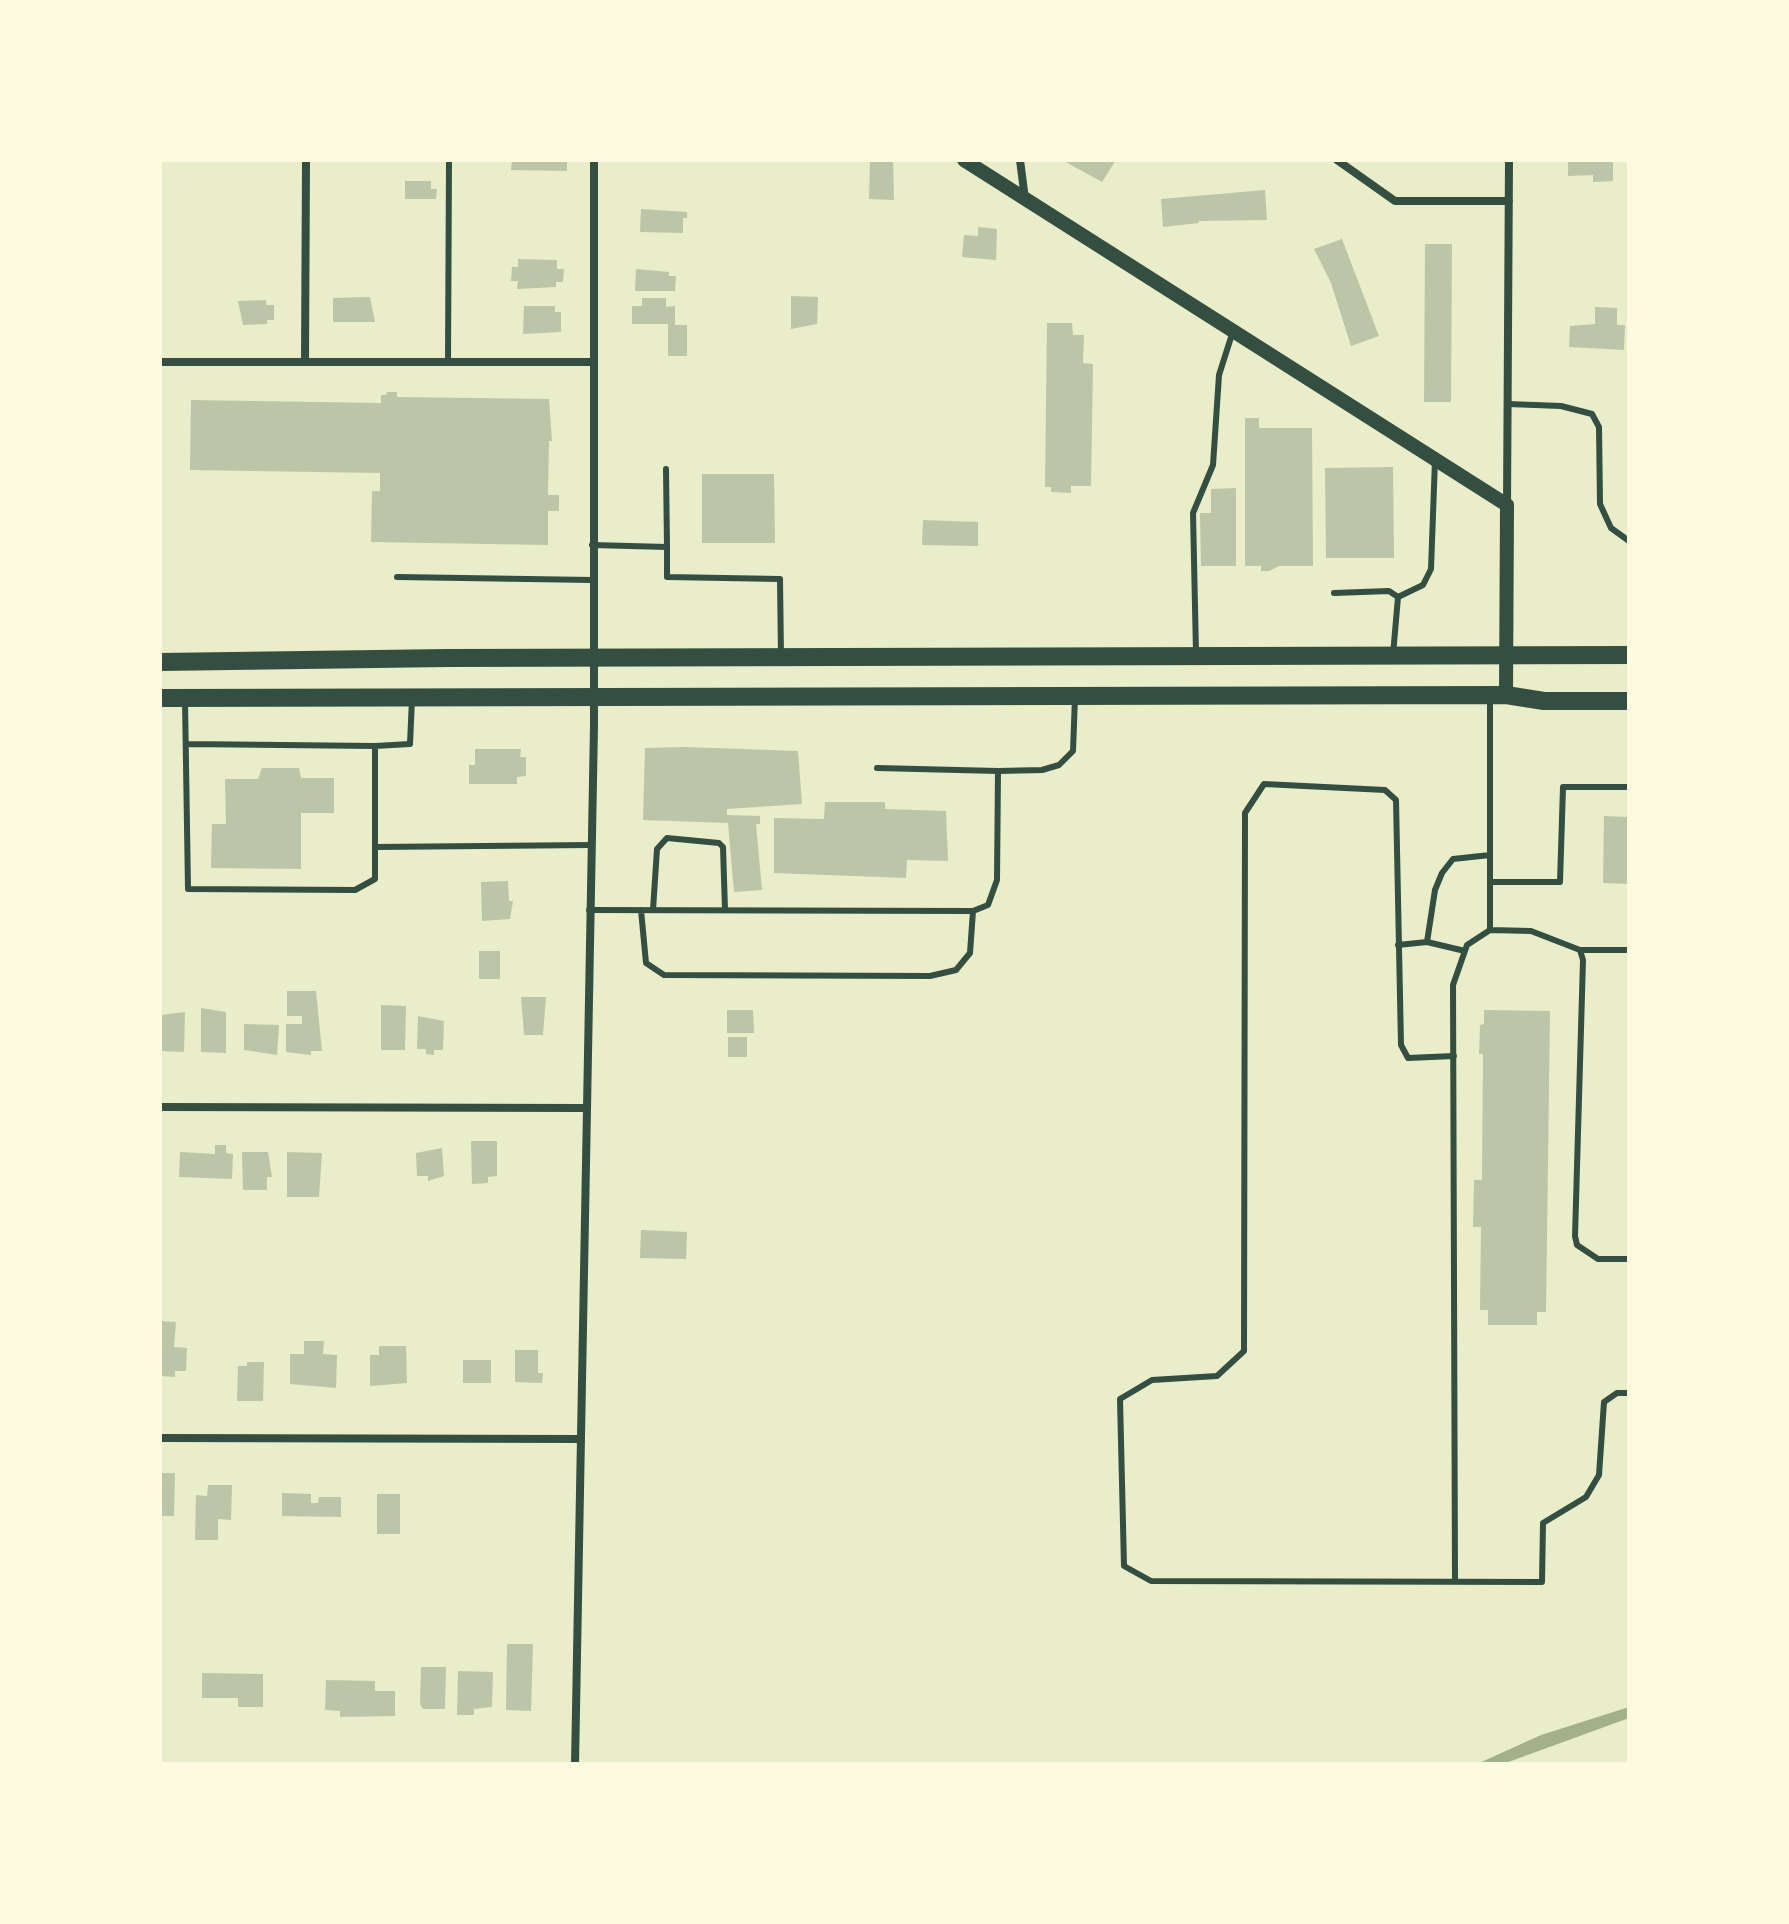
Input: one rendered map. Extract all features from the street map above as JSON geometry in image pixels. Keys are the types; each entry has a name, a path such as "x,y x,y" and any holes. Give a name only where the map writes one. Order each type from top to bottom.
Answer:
{"main road":[{"path":"160,662 1629,655"},
{"path":"160,698 592,694 1498,695 1544,701 1629,701"}],"street":[{"path":"305,361 306,160"},
{"path":"575,1764 584,1108 591,845 594,160"},
{"path":"964,160 1507,505"},
{"path":"1020,160 1025,199"},
{"path":"1337,160 1395,201 1509,201"},
{"path":"1498,695 1506,655 1509,160"},
{"path":"160,362 592,362"},
{"path":"160,1107 584,1108"},
{"path":"160,1438 580,1439"}],"lane":[{"path":"448,362 449,160"},
{"path":"1196,659 1193,513 1213,465 1219,375 1233,331"},
{"path":"1508,404 1561,406 1592,414 1599,427 1600,504 1611,528 1629,541"},
{"path":"1398,597 1423,585 1431,569 1435,459"},
{"path":"666,469 667,577 780,579 781,659"},
{"path":"592,545 667,547"},
{"path":"397,577 592,580"},
{"path":"1334,593 1389,591 1398,597"},
{"path":"1393,655 1398,597"},
{"path":"186,744 410,744 412,695"},
{"path":"877,768 998,771 1042,770 1059,765 1073,751 1074,695"},
{"path":"1490,930 1490,855 1498,695"},
{"path":"185,697 188,889 355,890 375,879 375,746"},
{"path":"589,910 973,911 988,905 997,880 998,771"},
{"path":"1454,1056 1408,1058 1401,1045 1396,800 1385,790 1264,784 1245,813 1244,1351 1217,1376 1152,1380 1120,1399 1124,1566 1151,1581 1542,1582 1543,1523 1586,1497 1599,1475 1604,1402 1617,1393 1629,1393"},
{"path":"1490,882 1560,882 1563,787 1629,787"},
{"path":"653,910 657,849 667,838 719,843 723,847 725,910"},
{"path":"375,847 591,845"},
{"path":"1427,942 1435,890 1442,873 1453,859 1490,855"},
{"path":"641,910 646,963 664,975 930,976 956,970 970,953 973,911"},
{"path":"1455,1581 1453,985 1467,945 1490,930 1531,931 1580,950 1629,950"},
{"path":"1398,945 1427,942 1465,951"},
{"path":"1580,950 1583,960 1575,1236 1577,1245 1598,1259 1629,1259"}],"shaded area":[{"path":"1629,1707 1629,1718 1503,1764 1477,1764 1541,1735"}],"building":[{"path":"512,160 567,160 567,171 511,170"},
{"path":"870,160 893,160 894,200 869,199"},
{"path":"1062,160 1116,160 1102,182"},
{"path":"1568,160 1613,160 1613,181 1593,182 1593,175 1568,176"},
{"path":"405,181 431,181 431,189 437,189 436,199 405,199"},
{"path":"1265,190 1267,220 1199,221 1163,227 1161,199"},
{"path":"641,209 687,212 687,218 683,218 683,233 640,232"},
{"path":"978,227 997,229 996,260 962,257 964,235 978,236"},
{"path":"1342,239 1379,336 1351,346 1331,283 1314,249"},
{"path":"1425,244 1452,244 1451,402 1424,402"},
{"path":"518,259 557,260 557,269 564,269 563,282 556,282 556,287 517,289 518,281 511,281 512,267 518,267"},
{"path":"636,269 669,272 669,276 676,276 675,291 635,291"},
{"path":"791,296 818,297 817,324 791,329"},
{"path":"370,297 375,322 333,322 333,298"},
{"path":"642,298 666,298 666,307 675,306 675,325 687,325 687,356 668,356 668,324 632,324 632,306 642,306"},
{"path":"266,300 266,305 274,305 274,320 267,320 267,324 243,325 238,301"},
{"path":"524,306 555,306 555,312 561,312 561,332 523,334"},
{"path":"1595,307 1617,308 1617,325 1625,325 1624,350 1569,347 1570,326 1595,324"},
{"path":"1047,323 1072,323 1073,335 1084,335 1083,363 1093,364 1091,486 1071,486 1071,493 1051,492 1051,487 1045,487"},
{"path":"397,392 397,397 549,399 552,441 549,441 548,495 559,495 559,511 548,511 548,545 371,542 372,491 380,491 380,473 190,470 191,400 381,403 381,395"},
{"path":"1245,418 1259,418 1259,428 1312,428 1313,566 1279,566 1261,571 1261,566 1245,566"},
{"path":"1393,467 1394,558 1326,558 1325,468"},
{"path":"702,474 774,474 775,543 702,543"},
{"path":"1236,488 1236,566 1201,566 1200,513 1211,513 1211,489"},
{"path":"923,520 978,522 978,546 922,545"},
{"path":"645,748 798,751 802,804 727,809 727,815 760,816 760,824 756,824 762,890 734,892 728,823 643,820"},
{"path":"475,749 521,749 520,757 526,757 526,776 517,777 517,784 469,784 469,765 475,765"},
{"path":"262,768 299,768 301,778 334,778 334,813 301,813 301,869 211,868 212,824 226,824 225,779 258,779"},
{"path":"825,802 885,802 885,809 946,811 948,861 907,860 906,878 774,873 774,818 824,819"},
{"path":"1604,816 1629,817 1629,884 1603,883"},
{"path":"508,881 509,901 513,901 510,919 482,921 481,882"},
{"path":"479,951 500,951 500,979 479,979"},
{"path":"287,991 316,991 322,1051 311,1051 311,1055 286,1052 286,1024 302,1024 302,1016 287,1016"},
{"path":"521,997 546,997 543,1035 524,1035"},
{"path":"381,1005 406,1006 405,1050 381,1050"},
{"path":"201,1008 226,1012 226,1053 201,1052"},
{"path":"727,1010 753,1010 754,1033 727,1033"},
{"path":"1484,1010 1550,1011 1546,1312 1537,1312 1537,1325 1488,1325 1488,1310 1480,1310 1481,1227 1473,1227 1474,1180 1482,1180 1483,1054 1479,1054"},
{"path":"185,1012 184,1052 160,1051 161,1015"},
{"path":"418,1016 444,1021 443,1050 434,1050 434,1055 426,1054 426,1049 417,1049"},
{"path":"244,1024 279,1025 277,1055 244,1050"},
{"path":"728,1037 747,1037 747,1057 728,1057"},
{"path":"471,1141 497,1141 497,1176 488,1177 488,1183 472,1184"},
{"path":"215,1145 226,1145 226,1153 233,1154 232,1179 179,1177 180,1152 215,1154"},
{"path":"442,1148 444,1176 428,1181 428,1176 417,1176 416,1153"},
{"path":"242,1152 268,1152 272,1177 267,1177 267,1190 243,1190"},
{"path":"287,1152 322,1153 319,1197 287,1197"},
{"path":"641,1230 687,1232 686,1259 640,1258"},
{"path":"160,1321 176,1322 174,1347 187,1348 186,1371 175,1371 175,1377 160,1376"},
{"path":"304,1341 324,1341 323,1354 337,1355 336,1388 290,1384 290,1354 304,1354"},
{"path":"379,1346 406,1346 407,1383 370,1386 370,1355 379,1355"},
{"path":"515,1350 538,1350 538,1373 543,1373 542,1383 515,1382"},
{"path":"463,1360 491,1360 491,1383 463,1383"},
{"path":"247,1362 264,1362 263,1401 237,1401 238,1366 247,1366"},
{"path":"160,1473 175,1473 174,1516 160,1516"},
{"path":"208,1485 232,1485 231,1520 218,1519 218,1540 195,1540 196,1495 207,1496"},
{"path":"282,1493 311,1494 311,1503 318,1503 319,1497 341,1497 341,1517 282,1516"},
{"path":"377,1494 400,1494 400,1534 377,1534"},
{"path":"507,1644 533,1644 531,1711 506,1710"},
{"path":"421,1667 446,1667 445,1709 423,1709 420,1704"},
{"path":"458,1671 493,1672 492,1707 474,1709 474,1715 457,1715"},
{"path":"202,1673 263,1674 263,1707 238,1707 238,1698 202,1698"},
{"path":"326,1680 375,1681 375,1691 395,1691 395,1716 340,1717 340,1711 325,1710"}]}
